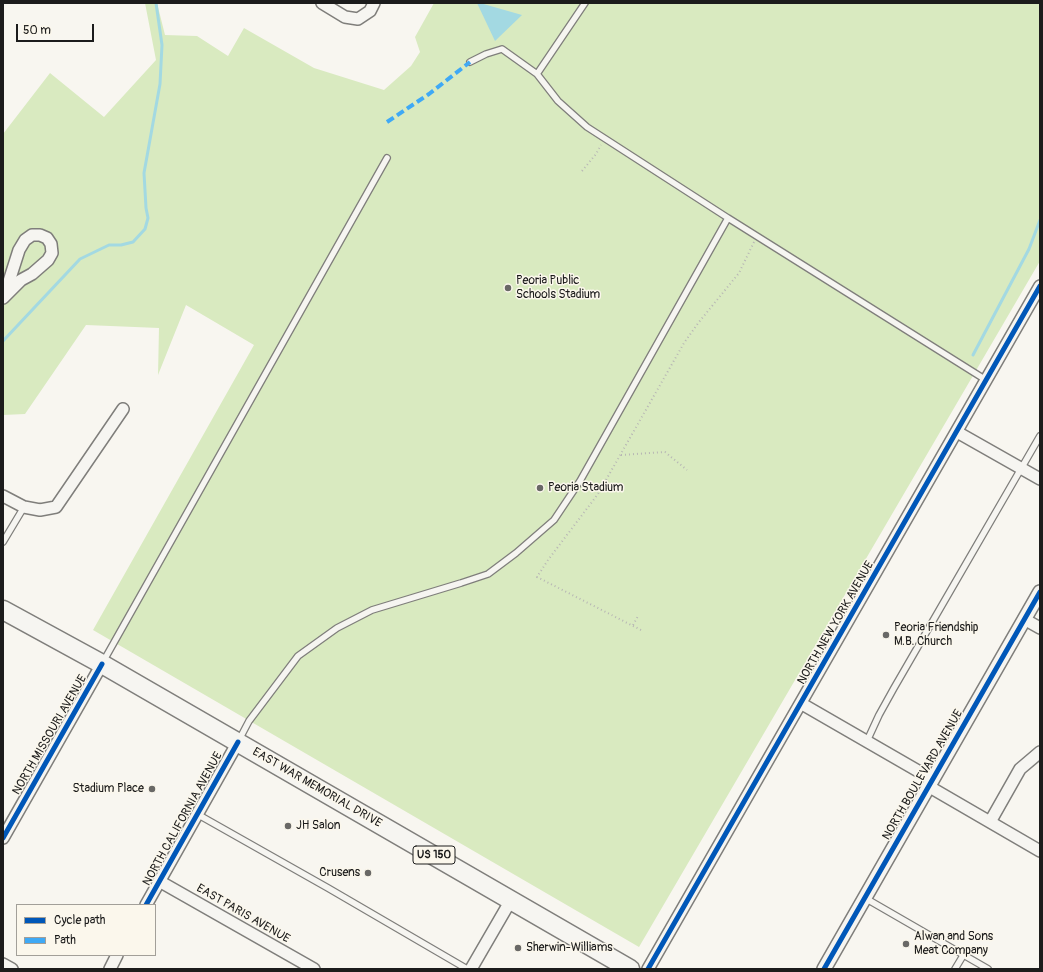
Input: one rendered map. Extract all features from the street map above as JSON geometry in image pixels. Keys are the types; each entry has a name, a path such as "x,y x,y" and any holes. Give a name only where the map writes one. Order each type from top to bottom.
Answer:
{"highway":[{"name":"EAST WAR MEMORIAL DRIVE","path":"3,610 102,664 630,969"}],"street":[{"path":"322,3 346,17 358,19 370,11 374,3"},
{"path":"32,235 40,235 47,238 52,244 52,253 48,260 32,274 21,280 4,297 19,250 25,240 32,235"},
{"name":"NORTH NEW YORK AVENUE","path":"648,969 802,704 1040,286"},
{"path":"3,496 24,507 40,510 56,507 123,409"},
{"path":"957,432 1040,480"},
{"name":"NORTH BOULEVARD AVENUE","path":"824,969 1040,592"},
{"path":"1024,619 1040,628"},
{"name":"NORTH MISSOURI AVENUE","path":"3,838 102,664"},
{"path":"802,704 867,741 990,822 1040,851"},
{"name":"NORTH CALIFORNIA AVENUE","path":"147,904 238,742"},
{"path":"990,822 1020,769 1040,752"},
{"name":"EAST PARIS AVENUE","path":"159,881 314,969"},
{"path":"471,969 511,900"},
{"path":"110,969 117,956"},
{"path":"3,964 12,969"}],"lane":[{"path":"537,74 585,3"},
{"path":"470,62 486,54 502,49 537,74 558,101 588,127 756,236 986,380"},
{"path":"102,664 387,158"},
{"path":"238,742 249,721 298,656 337,628 372,610 488,574 516,553 554,520 580,481 728,218"},
{"path":"867,741 894,688 1040,436"},
{"path":"3,542 24,507"},
{"path":"197,814 467,969"},
{"path":"864,898 988,969"},
{"path":"956,969 964,954"}],"path":[{"path":"582,172 596,154 605,138"},
{"path":"642,630 538,578 548,560 598,494 684,343 699,322 740,273 756,236"},
{"path":"621,455 665,452 687,470"},
{"path":"633,625 638,616"}],"green space":[{"name":"Peoria Stadium","path":"145,3 157,3 165,35 197,36 228,56 244,28 314,68 384,90 411,66 420,52 415,37 434,3 1040,3 1040,261 639,947 93,630 254,345 186,305 158,375 159,328 86,325 25,414 3,415 3,134 50,73 104,117 156,60"}],"water":[{"path":"477,3 480,3 522,15 495,41"}],"waterway":[{"path":"3,341 80,259 109,245 121,245 133,242 145,229 148,218 144,173 160,84 162,45 156,3"},
{"path":"973,355 1029,249 1040,220"}],"marked path":[{"path":"387,122 429,94 470,62"}],"cycle path":[{"path":"648,969 1040,286"},
{"path":"824,969 1040,592"},
{"path":"3,838 102,664"},
{"path":"147,904 238,742"}],"place":[{"name":"Peoria Public Schools Stadium","path":"508,288"},
{"name":"Peoria Stadium","path":"540,488"},
{"name":"Peoria Friendship M.B. Church","path":"886,635"},
{"name":"Stadium Place","path":"152,789"},
{"name":"JH Salon","path":"288,826"},
{"name":"Crusens","path":"368,873"},
{"name":"Alwan and Sons Meat Company","path":"906,944"},
{"name":"Sherwin-Williams","path":"518,948"}]}
